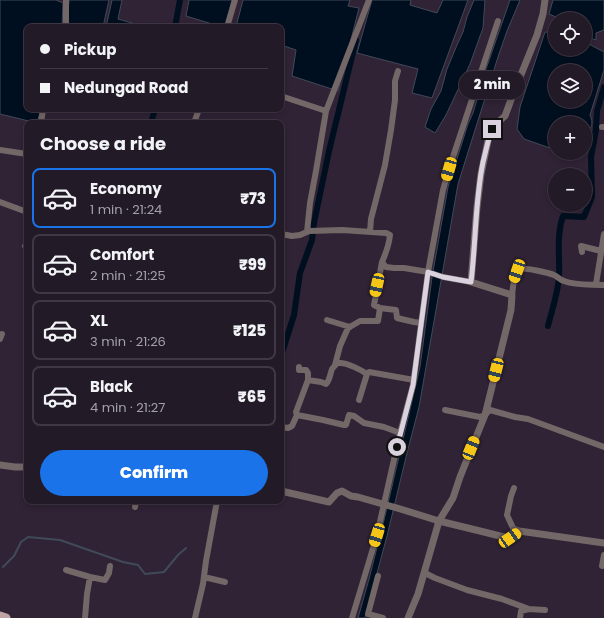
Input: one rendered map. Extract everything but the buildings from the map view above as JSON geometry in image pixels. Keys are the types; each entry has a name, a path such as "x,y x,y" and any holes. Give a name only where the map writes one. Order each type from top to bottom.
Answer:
{"main road":[{"path":"0,616 6,618"}],"street":[{"path":"66,0 66,24"},
{"path":"228,24 235,0"},
{"path":"308,232 310,203 326,110 369,0"},
{"path":"471,282 481,174 489,136 496,124 505,116 537,34 543,14 545,0"},
{"path":"352,618 377,535 400,433 414,380 428,272 443,190 498,21"},
{"path":"370,232 371,219 391,130 395,100 395,81 398,71"},
{"path":"284,97 326,110"},
{"path":"0,150 24,154"},
{"path":"0,202 24,211"},
{"path":"284,235 292,236 316,231 342,230 386,232 390,235 387,250 382,262 374,305 380,308 396,310 397,318 422,323"},
{"path":"596,284 604,234"},
{"path":"582,252 581,246 601,251"},
{"path":"382,262 386,267 428,272 443,277 471,282 512,294"},
{"path":"408,618 418,594 439,522 453,498 484,415 511,310 514,279 517,271 521,268 526,268 554,275 563,281 578,285 604,285"},
{"path":"308,380 326,384 328,382 335,365 340,346 348,328 360,321 378,321 380,308"},
{"path":"327,320 350,327"},
{"path":"335,365 339,363 354,367 367,374 369,372 414,380"},
{"path":"284,427 288,428 292,426 308,380 308,373 306,370 299,370 299,367"},
{"path":"359,400 367,374"},
{"path":"445,410 480,417 490,410 514,417 528,419 604,447"},
{"path":"297,415 346,425 349,415 354,416 364,423 384,427 400,433"},
{"path":"0,465 24,467"},
{"path":"514,488 507,515 513,528 519,531 604,543"},
{"path":"284,492 329,502 337,492 342,491 350,496 397,508 439,522 500,536 510,538 519,531"},
{"path":"194,618 204,577 217,504"},
{"path":"602,566 604,555"},
{"path":"66,570 105,580 109,573 110,566"},
{"path":"425,572 435,578 467,590 502,599 529,609"},
{"path":"378,576 368,614 383,618"},
{"path":"85,618 90,577"},
{"path":"204,577 225,582"},
{"path":"520,618 520,611 529,609 545,610"}],"water":[{"path":"0,0 56,0 63,3 62,24 24,24 24,112 40,112 38,120 25,120 0,114"},
{"path":"69,0 109,0 104,24 67,24"},
{"path":"112,0 122,0 118,19 136,24 107,24"},
{"path":"189,0 232,0 226,24 212,24 186,16"},
{"path":"243,0 350,0 348,6 359,8 338,91 292,76 296,50 284,46 284,24 237,24"},
{"path":"372,0 411,0 410,5 437,13 443,0 468,0 432,98 412,93 418,69 357,53"},
{"path":"474,0 485,0 483,28 470,64 446,115 435,133 425,127 431,109 441,91 447,69 463,32"},
{"path":"510,0 520,0 498,57 458,184 419,407 365,618 358,618 385,516 420,367 432,277 448,187"},
{"path":"553,0 604,0 604,30 596,33 596,40 592,39 592,12 550,12"},
{"path":"545,32 548,32 548,56 592,56 592,46 604,52 604,70 590,116 548,116 548,147 524,139 517,129 520,107"}],"waterway":[{"path":"176,24 180,0"},
{"path":"284,347 294,315 300,273 312,240 314,223 329,151 356,40"},
{"path":"548,326 558,283 559,239 563,216 584,217 592,197 591,157 596,130 597,111 604,87"},
{"path":"152,120 154,112"},
{"path":"3,567 14,556 21,542 28,537 60,540 123,562 138,565 145,574 164,572 186,548"}],"route":[{"path":"397,447 413,385 428,272 443,277 471,282 481,174 489,136 492,129"}]}
